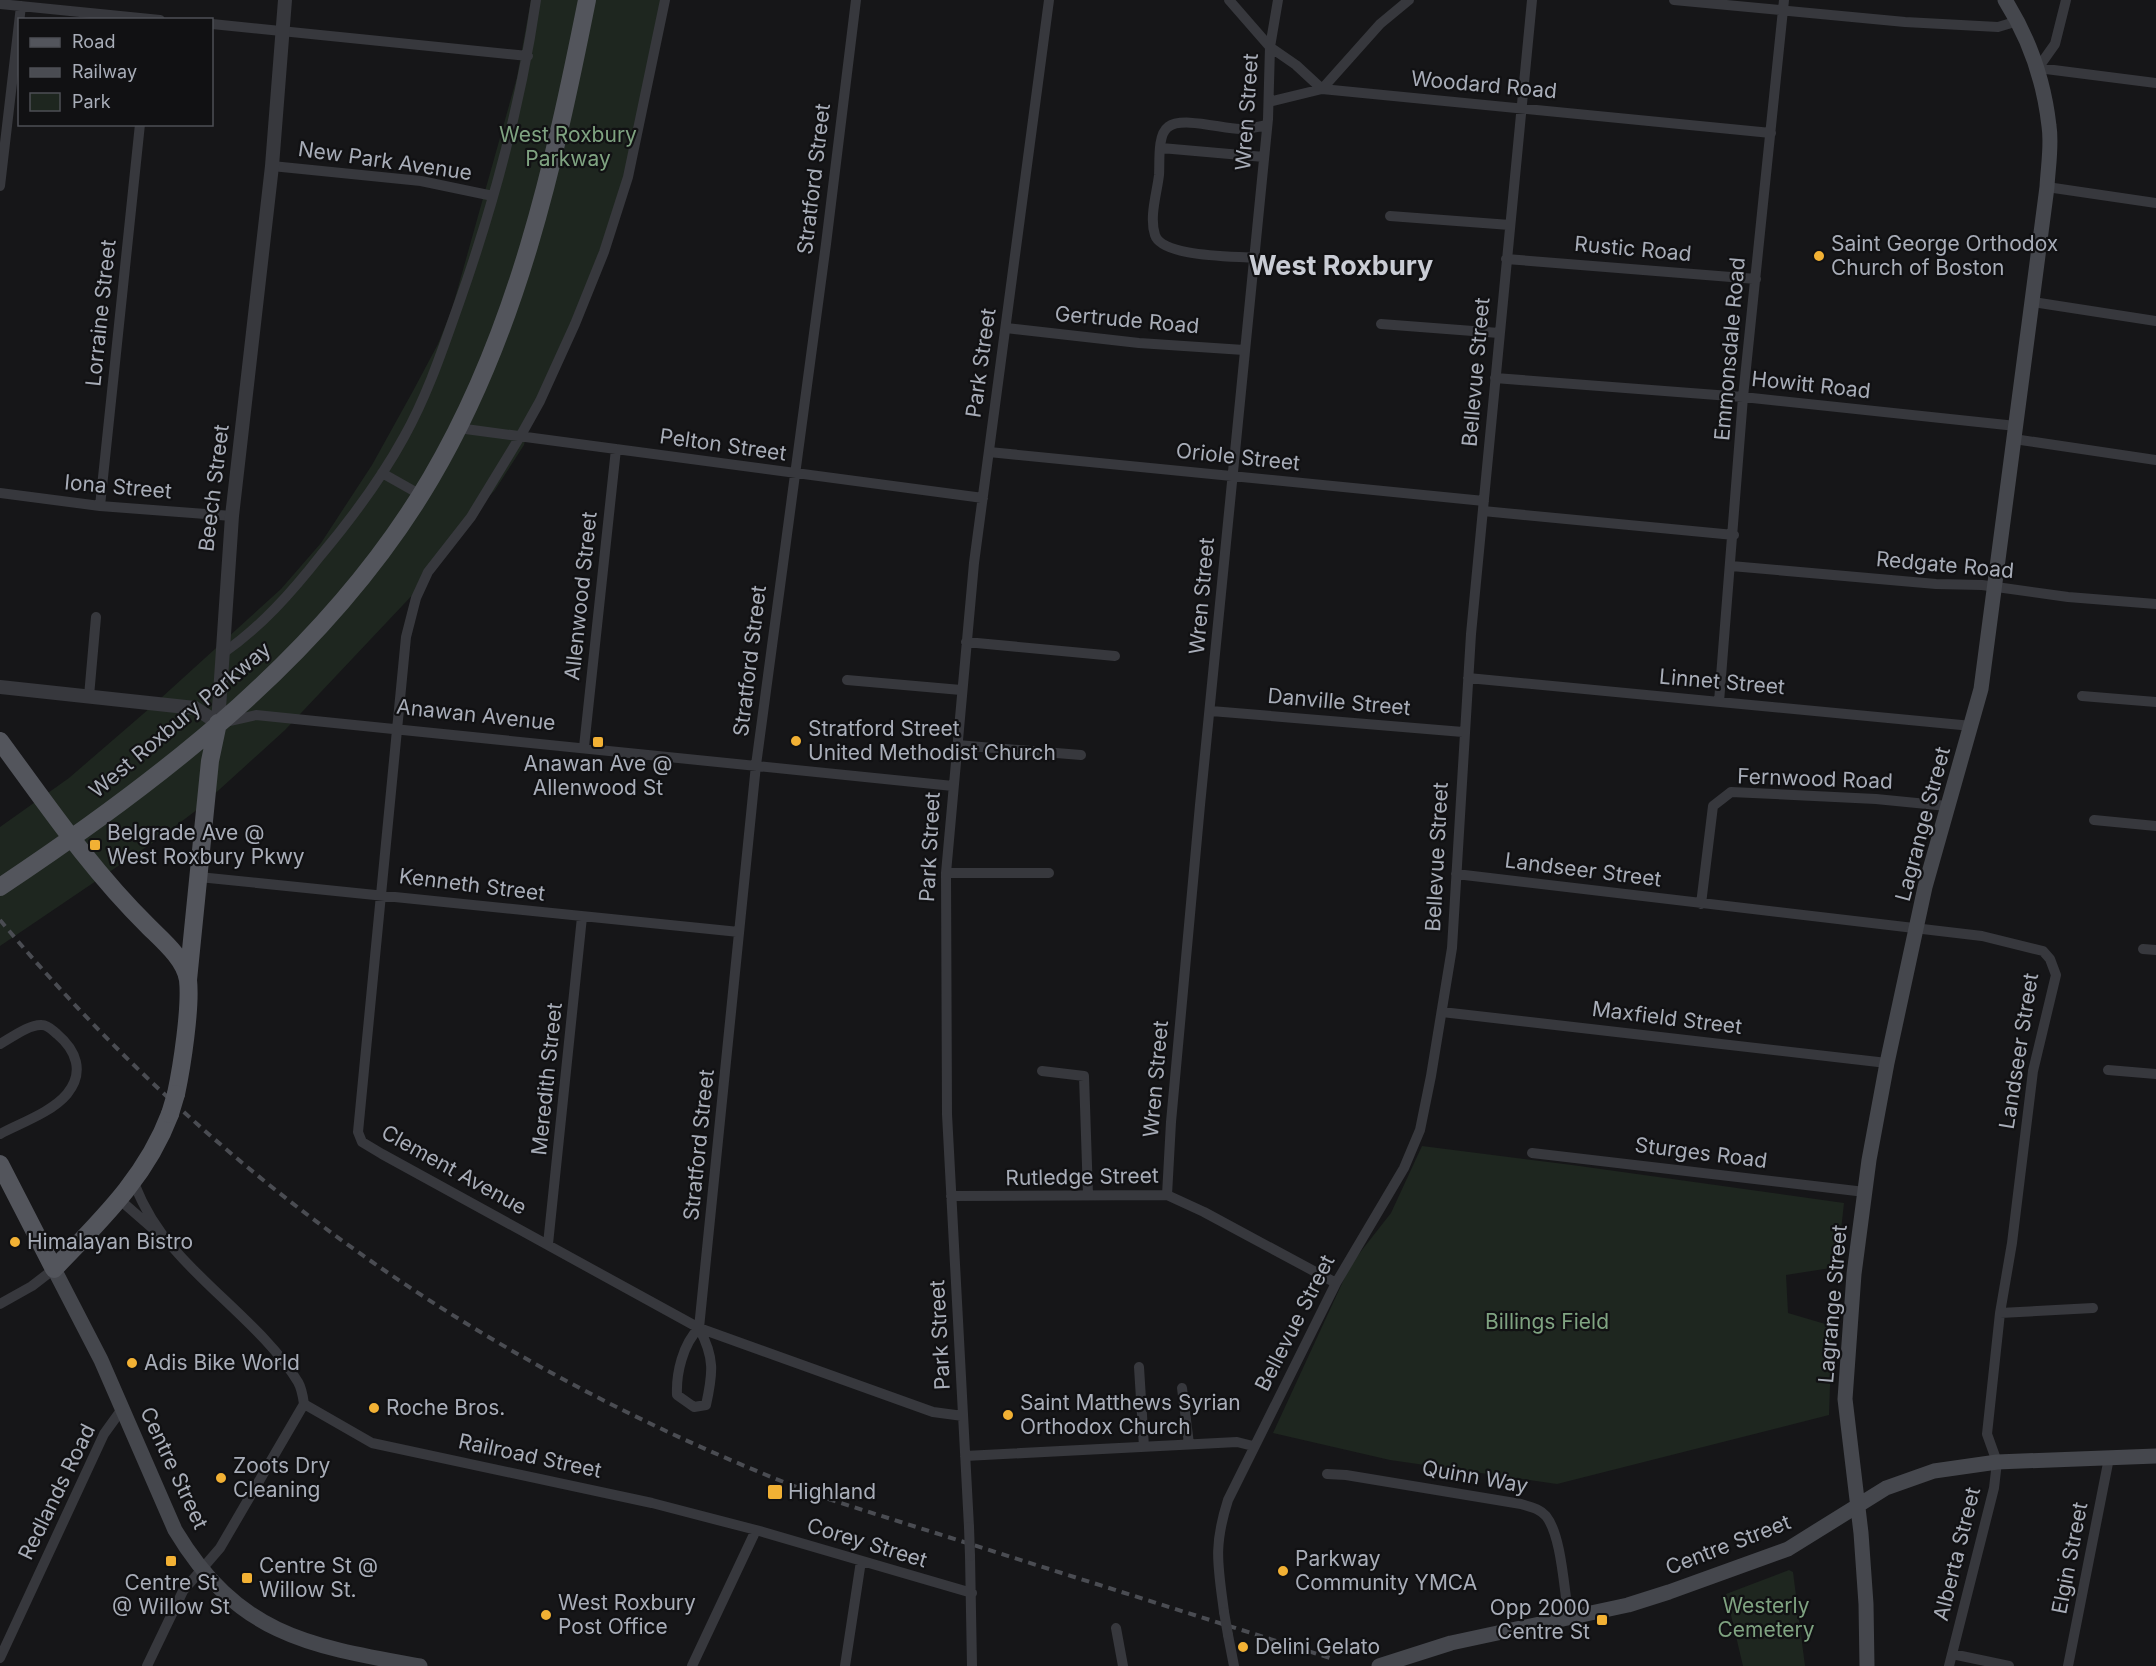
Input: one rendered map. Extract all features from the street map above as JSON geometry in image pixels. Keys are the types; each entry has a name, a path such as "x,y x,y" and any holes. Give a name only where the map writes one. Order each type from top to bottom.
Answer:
{"main road":[{"name":"West Roxbury Parkway","path":"0,887 71,838 151,778 218,723 295,652 348,595 383,551 421,495 458,428 488,362 529,250 555,150 587,0"},
{"name":"Lagrange Street","path":"1867,1666 1866,1604 1859,1505 1845,1399 1854,1274 1865,1192 1887,1064 1916,930 1947,806 1972,726 1987,650 2047,187 2050,127 2038,69 2018,21 2005,0"},
{"name":"Beech Street","path":"54,1269 134,1183 154,1151 170,1114 176,1094 184,1039 210,761 218,723"},
{"path":"0,741 111,888 171,950 188,980"},
{"name":"Centre Street","path":"0,1164 122,1409 172,1523 202,1570 248,1614 285,1634 327,1649 420,1666"},
{"name":"Centre Street","path":"1379,1666 1418,1660 1451,1643 1643,1601 1788,1549 1886,1488 1926,1473 1949,1467 1997,1462 2156,1456"}],"street":[{"name":"Beech Street","path":"218,723 232,516 272,166 285,0"},
{"name":"West Roxbury Parkway","path":"222,654 243,639 289,595 350,521 405,435 434,377 493,196 519,102 536,0"},
{"path":"521,435 540,401 604,252 628,177 665,0"},
{"name":"Stratford Street","path":"699,1328 712,1360 706,1405 694,1407 677,1395 677,1387 685,1346 699,1328 756,765 828,233 856,0"},
{"name":"Park Street","path":"972,1666 972,1593 947,1114 946,873 966,642 982,498 1048,0"},
{"path":"1229,0 1270,47 1296,64 1322,89 1380,24 1409,0"},
{"name":"Wren Street","path":"1167,1195 1171,1122 1200,805 1267,125 1270,47 1278,0"},
{"name":"Bellevue Street","path":"1234,1666 1216,1554 1218,1531 1228,1500 1253,1446 1336,1283 1404,1168 1420,1130 1442,1012 1452,948 1463,732 1532,0"},
{"path":"1674,0 1783,4 1905,22 1986,27 1998,27 2018,21"},
{"path":"2066,0 2055,44 2038,69 2156,83"},
{"path":"0,4 143,18"},
{"name":"Emmonsdale Road","path":"1719,702 1734,535 1743,397 1783,4"},
{"path":"20,18 21,6"},
{"path":"213,24 528,56"},
{"path":"0,186 18,32"},
{"name":"Woodard Road","path":"1269,102 1322,89 1771,133"},
{"path":"1254,258 1192,252 1161,244 1155,235 1154,208 1164,132 1176,123 1238,129 1267,125"},
{"name":"Lorraine Street","path":"100,506 140,126"},
{"path":"1161,148 1264,157"},
{"name":"New Park Avenue","path":"272,166 421,181 493,196"},
{"path":"2047,187 2156,203"},
{"path":"1390,216 1510,225"},
{"name":"Rustic Road","path":"1506,259 1756,279"},
{"path":"2033,302 2156,321"},
{"path":"1381,324 1499,333"},
{"name":"Gertrude Road","path":"1006,328 1139,343 1244,350"},
{"name":"Howitt Road","path":"1495,378 1743,397 2015,433 2156,460"},
{"name":"Pelton Street","path":"458,428 794,475 982,498"},
{"name":"Clement Avenue","path":"521,435 471,517 428,572 416,598 406,637 399,729 358,1122 358,1132 362,1142 699,1328 933,1412 963,1416"},
{"name":"Allenwood Street","path":"584,747 616,449"},
{"name":"Oriole Street","path":"989,452 1233,476 1734,535"},
{"path":"382,473 421,495"},
{"name":"Iona Street","path":"0,493 100,506 232,516"},
{"name":"Redgate Road","path":"1731,566 1995,587 2068,597 2156,604"},
{"path":"88,696 96,617"},
{"path":"966,642 1115,656"},
{"name":"Linnet Street","path":"1468,678 1972,726"},
{"path":"847,680 962,690"},
{"path":"0,687 195,708 218,723"},
{"path":"2082,696 2156,702"},
{"name":"Danville Street","path":"1211,711 1463,732"},
{"name":"Anawan Avenue","path":"218,723 256,715 953,786"},
{"path":"957,745 1081,754"},
{"name":"Fernwood Road","path":"1701,904 1713,806 1731,792 1876,799 1947,806"},
{"path":"2094,820 2156,826"},
{"path":"946,873 1049,873"},
{"name":"Landseer Street","path":"1456,874 1982,936 2043,951 2050,959 2056,975 2033,1071 2012,1243 2000,1313 1987,1434 1997,1462"},
{"name":"Kenneth Street","path":"199,877 739,932"},
{"name":"Meredith Street","path":"548,1244 582,917"},
{"path":"2143,949 2156,951"},
{"name":"Maxfield Street","path":"1442,1012 1887,1064"},
{"path":"0,1044 38,1024 46,1025 66,1042 76,1055 78,1066 73,1084 60,1101 0,1134"},
{"path":"2108,1070 2156,1074"},
{"path":"1042,1071 1084,1076 1088,1195"},
{"name":"Sturges Road","path":"1532,1153 1865,1192"},
{"path":"134,1183 166,1240"},
{"name":"Rutledge Street","path":"951,1196 1167,1195 1204,1212 1336,1283"},
{"path":"120,1200 166,1240 287,1367 299,1383 304,1404 228,1534 202,1570 183,1591 147,1666"},
{"path":"0,1304 32,1286 54,1269"},
{"path":"2000,1313 2093,1308"},
{"path":"1139,1367 1144,1447"},
{"path":"1182,1388 1189,1444"},
{"name":"Railroad Street","path":"304,1404 372,1443 641,1500 756,1530"},
{"name":"Redlands Road","path":"0,1658 104,1434 122,1409"},
{"path":"965,1456 1237,1442 1253,1446"},
{"name":"Elgin Street","path":"2068,1666 2109,1458"},
{"name":"Alberta Street","path":"1949,1666 1994,1488 1997,1462"},
{"name":"Quinn Way","path":"1327,1474 1346,1475 1521,1504 1540,1511 1550,1524 1555,1538 1569,1618"},
{"path":"692,1666 756,1530"},
{"name":"Corey Street","path":"756,1530 972,1593"},
{"path":"845,1666 861,1561"},
{"path":"1116,1628 1123,1666"},
{"name":"Alberta Street","path":"1952,1654 2009,1666"}],"green space":[{"name":"West Roxbury Parkway","path":"531,0 669,0 612,235 531,412 524,445 495,490 445,544 419,588 285,730 198,809 161,837 0,946 0,827 69,778 281,589 321,543 372,465 438,344 452,309 517,77"},
{"name":"Billings Field","path":"1422,1146 1844,1203 1837,1267 1786,1275 1788,1313 1832,1326 1829,1415 1557,1484 1390,1460 1273,1433 1351,1264 1391,1213"},
{"name":"Westerly Cemetery","path":"1789,1570 1793,1572 1805,1666 1743,1666 1726,1594"}],"railway":[{"path":"0,920 86,1016 177,1106 273,1188 374,1263 480,1332 591,1394 706,1449 825,1498 1330,1658"}],"place":[{"name":"Saint George Orthodox Church of Boston","path":"1819,256"},
{"name":"Stratford Street United Methodist Church","path":"796,741"},
{"name":"Anawan Ave @ Allenwood St","path":"598,742"},
{"name":"Belgrade Ave @ West Roxbury Pkwy","path":"95,845"},
{"name":"Himalayan Bistro","path":"15,1242"},
{"name":"Adis Bike World","path":"132,1363"},
{"name":"Roche Bros.","path":"374,1408"},
{"name":"Saint Matthews Syrian Orthodox Church","path":"1008,1415"},
{"name":"Zoots Dry Cleaning","path":"221,1478"},
{"name":"Highland","path":"775,1492"},
{"name":"Centre St @ Willow St","path":"171,1561"},
{"name":"Parkway Community YMCA","path":"1283,1571"},
{"name":"Centre St @ Willow St.","path":"247,1578"},
{"name":"West Roxbury Post Office","path":"546,1615"},
{"name":"Opp 2000 Centre St","path":"1602,1620"},
{"name":"Delini Gelato","path":"1243,1647"}],"district":[{"name":"West Roxbury","path":"1341,266"}]}
